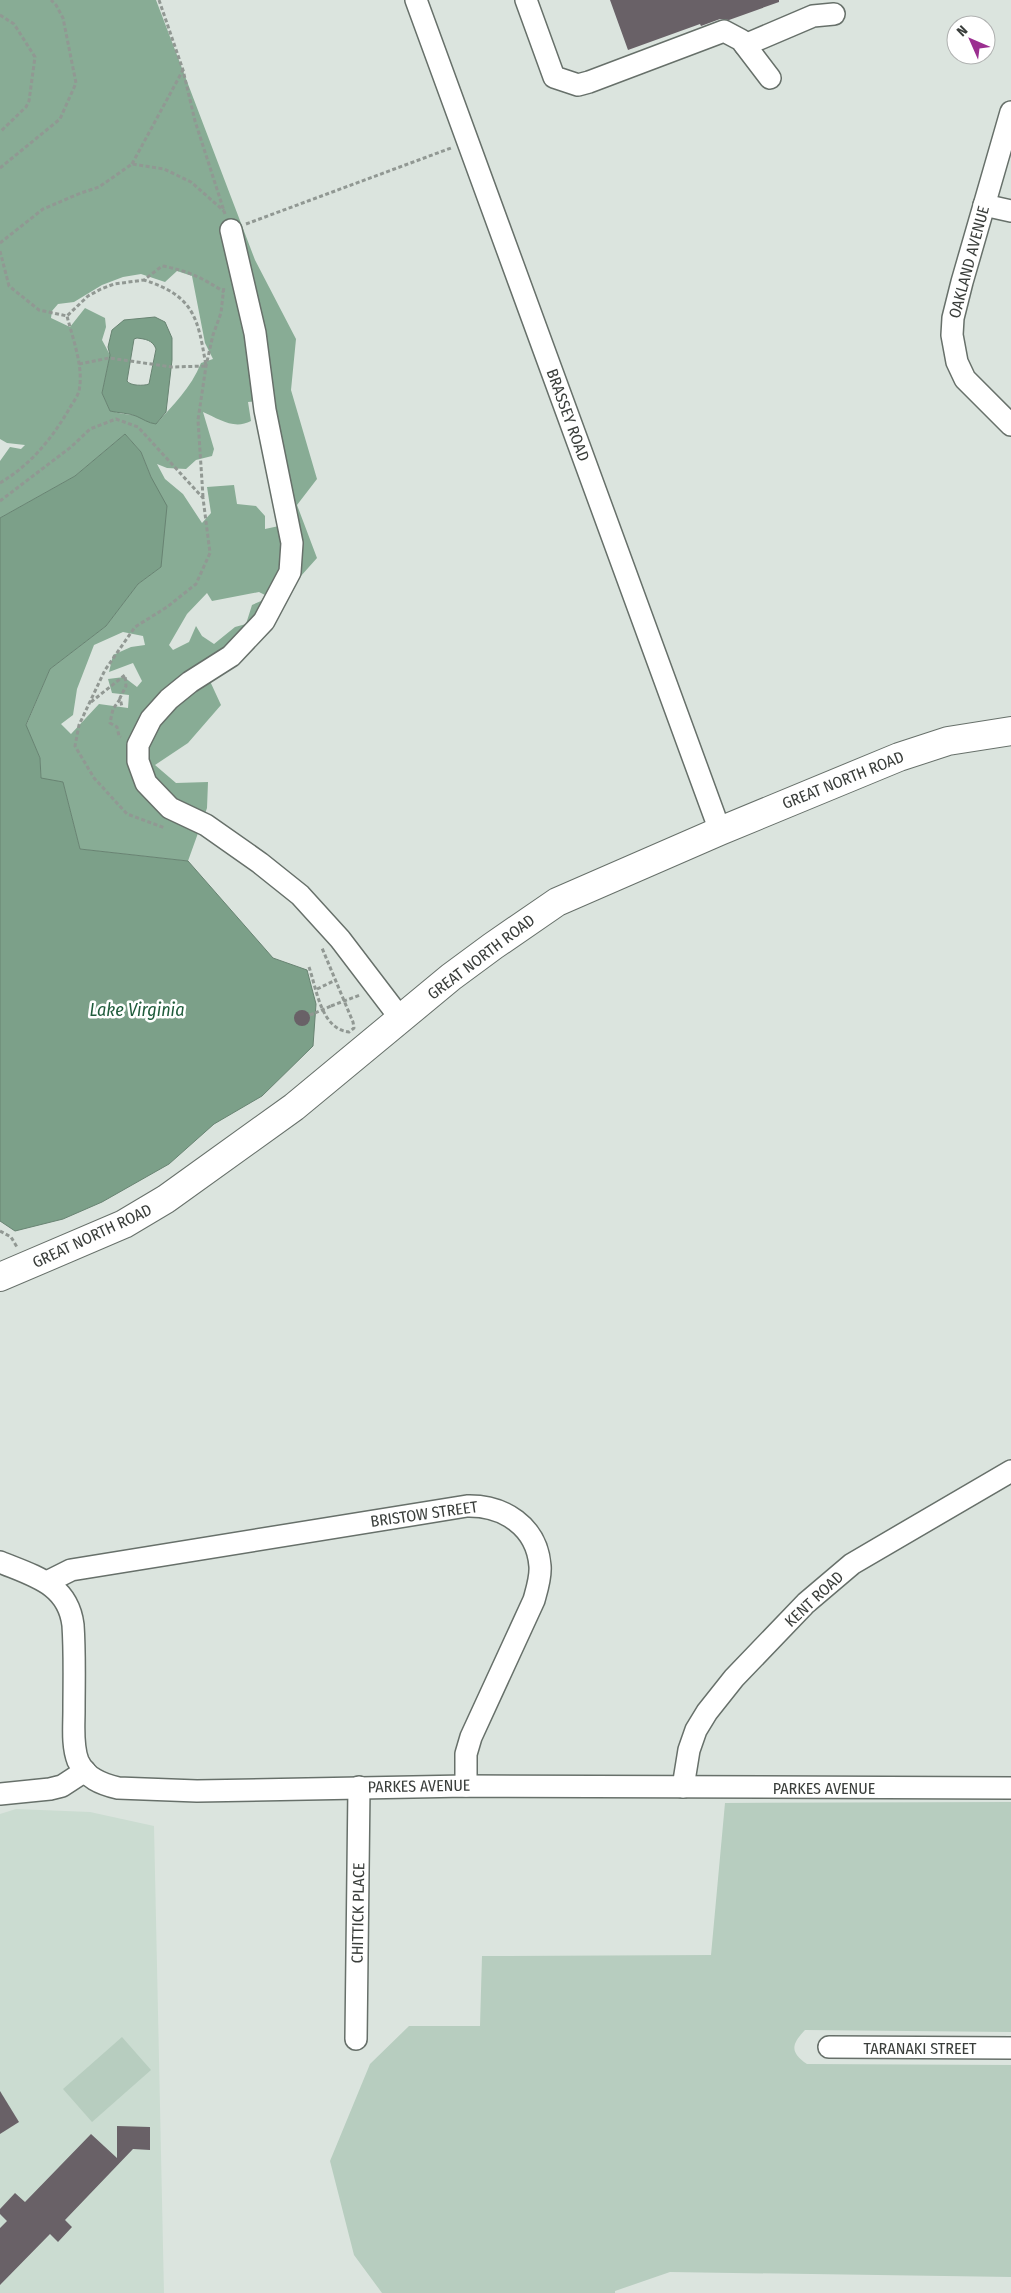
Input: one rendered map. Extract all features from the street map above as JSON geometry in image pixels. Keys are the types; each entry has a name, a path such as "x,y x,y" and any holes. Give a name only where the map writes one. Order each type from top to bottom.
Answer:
{"highway":[{"name":"GREAT NORTH ROAD","path":"0,1277 78,1245 147,1212 193,1181 294,1107 486,951 557,902 720,830 923,748 971,736 1011,731"}],"street":[{"name":"BRASSEY ROAD","path":"416,0 720,830"},
{"path":"526,0 554,76 578,85 724,31 741,40 770,78"},
{"path":"744,44 813,16 834,14"},
{"name":"OAKLAND AVENUE","path":"1011,112 1007,142 984,205 962,282 953,318 952,335 957,362 965,379 1011,425"},
{"path":"984,205 1011,211"},
{"path":"228,221 255,333 265,410 292,543 290,572 264,621 231,656 190,682 169,699 151,719 138,745 138,761 146,783 170,808 206,825 300,894 340,939 401,1019"},
{"name":"KENT ROAD","path":"683,1787 689,1750 696,1730 707,1712 734,1678 806,1604 852,1564 1011,1471"},
{"name":"BRISTOW STREET","path":"47,1582 71,1570 467,1506 496,1508 520,1523 530,1536 538,1550 539,1582 534,1600 471,1737 466,1754 466,1786"},
{"path":"0,1562 47,1582 66,1600 71,1612 74,1644 75,1745 78,1761 85,1771 62,1786 50,1790 0,1794"},
{"name":"PARKES AVENUE","path":"85,1771 91,1778 105,1785 136,1790 197,1791 466,1786 1011,1788"},
{"name":"CHITTICK PLACE","path":"356,2039 359,1787"},
{"name":"TARANAKI STREET","path":"829,2047 1011,2048"}],"path":[{"path":"0,168 60,119 76,83 63,18 56,5 50,0"},
{"path":"159,0 183,70 195,121 228,221"},
{"path":"0,15 14,24 35,57 29,101 26,107 0,132"},
{"path":"0,243 43,209 99,187 132,164 183,70"},
{"path":"228,221 468,142"},
{"path":"132,164 164,169 191,182 228,221"},
{"path":"0,251 9,286 39,310 67,316"},
{"path":"144,280 162,266 183,269 199,276 224,292"},
{"path":"67,316 88,296 114,284 144,280 162,286 177,295 192,311 199,327 206,366"},
{"path":"168,829 126,814 94,778 75,746 79,725 105,670 135,627 167,607 196,584 210,553 203,498 198,420 206,366 213,335 222,313 225,283"},
{"path":"0,482 24,466 39,452 56,430 79,392 79,364 67,316"},
{"path":"79,364 109,358 172,367 206,366"},
{"path":"0,501 90,429 116,419 138,427 203,498"},
{"path":"90,702 125,675 126,686 113,709 110,723 117,726 119,736 138,745"},
{"path":"120,698 122,707"},
{"path":"310,968 326,1018 342,1031 349,1032 354,1028 346,1006 346,1000 320,945"},
{"path":"317,989 336,980"},
{"path":"310,1015 346,1000"},
{"path":"0,1231 10,1237 17,1246"}],"shaded area":[{"path":"0,0 156,0 255,260 296,339 291,390 317,479 297,505 317,558 209,679 221,705 188,743 155,765 176,783 208,782 207,808 188,861 80,849 63,782 41,779 40,758 26,726 50,669 106,626 138,584 161,567 151,477 141,452 125,434 75,476 0,518 0,461 10,447 21,449 25,445 7,443 0,439","holes":["177,271 192,276 205,343 213,359 201,363 187,388 156,424 135,416 110,411 102,393 110,355 102,340 106,327 105,318 85,308 70,327 51,318 52,311 58,304 74,302 102,285 123,277 141,274 165,282","267,400 279,526 265,529 265,516 256,506 237,504 234,485 207,487 211,513 202,523 183,494 165,479 157,464 167,468 186,469 196,460 212,456 214,449 203,412 233,424 245,423 251,421 248,402","259,592 265,595 261,601 252,605 246,624 235,627 214,644 202,636 196,626 189,642 173,650 169,645 187,614 207,593 212,601","123,632 143,636 145,645 131,647 113,655 109,672 133,663 142,681 137,687 124,677 108,679 112,693 129,695 128,708 99,704 71,734 61,724 73,715 77,689 94,645"]},
{"path":"1011,1802 1011,2032 805,2030 797,2040 794,2048 801,2060 807,2064 1011,2065 1011,2277 670,2272 615,2291 615,2293 382,2293 354,2255 330,2161 370,2064 409,2026 480,2026 482,1956 711,1955 725,1803"},
{"path":"16,1809 90,1812 154,1826 164,2293 0,2293 0,1814"},
{"path":"122,2037 151,2070 92,2122 63,2089"}],"water":[{"path":"155,317 165,322 172,338 172,360 166,412 156,424 133,415 110,411 102,393 110,355 108,347 112,330 124,320","holes":["137,338 151,342 156,349 149,384 134,385 127,381 134,339"]},
{"name":"Lake Virginia","path":"125,434 141,452 151,477 167,506 161,567 138,584 106,626 50,669 26,725 40,758 41,778 63,782 80,849 188,861 273,958 307,970 316,1004 313,1046 262,1096 214,1124 169,1164 102,1202 63,1219 15,1231 0,1221 0,518 75,476"}],"building":[{"path":"610,0 779,0 779,2 729,20 720,19 701,26 700,24 628,50"},
{"path":"302,1010 310,1018 302,1026 294,1018"},
{"path":"0,2091 19,2122 0,2134"},
{"path":"117,2126 150,2127 150,2150 133,2149 65,2220 72,2227 58,2242 50,2234 0,2285 0,2228 7,2221 0,2214 0,2209 15,2193 25,2202 91,2134 117,2158"}]}
